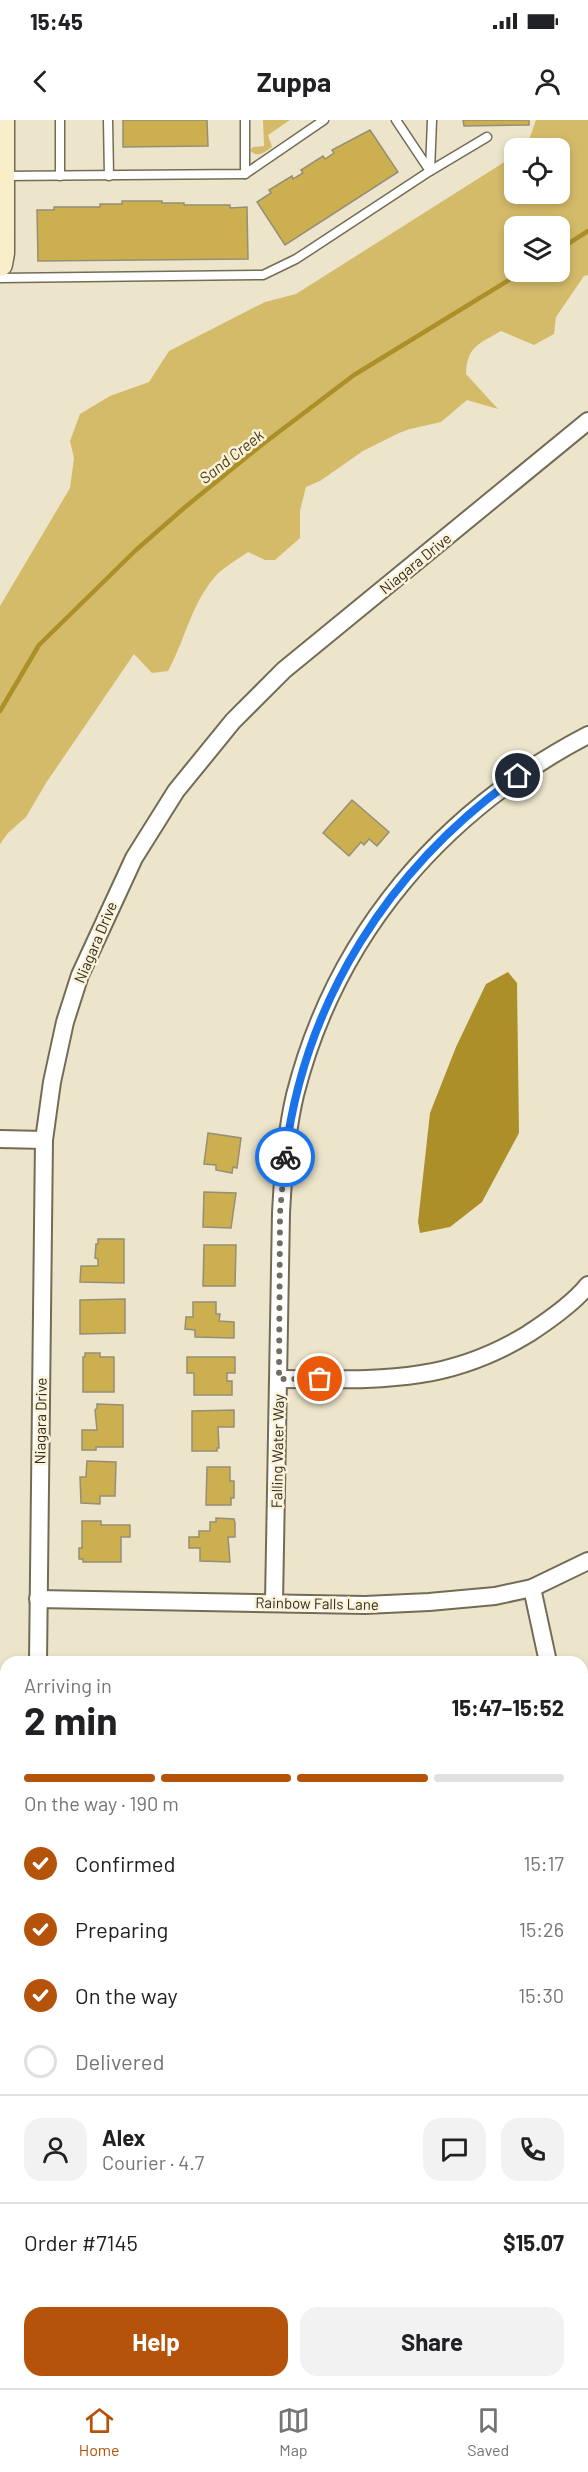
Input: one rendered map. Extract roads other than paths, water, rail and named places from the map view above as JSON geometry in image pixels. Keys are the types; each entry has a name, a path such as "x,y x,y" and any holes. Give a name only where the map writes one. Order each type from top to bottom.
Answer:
{"street":[{"path":"0,264 2,253 2,120"},
{"name":"Niagara Drive","path":"38,1656 44,1140 62,1032 80,975 134,858 176,791 233,721 284,670 588,421"},
{"name":"Falling Water Way","path":"274,1602 280,1213 285,1154 295,1096 317,1025 345,966 377,915 444,836 476,807 534,765 588,735"},
{"path":"0,1139 44,1140"},
{"path":"279,1379 401,1378 451,1369 499,1352 543,1325 588,1285"},
{"name":"Rainbow Falls Lane","path":"38,1599 365,1605 429,1602 495,1596 532,1588 588,1561"},
{"path":"532,1588 547,1656"}],"lane":[{"path":"60,120 60,176"},
{"path":"108,120 109,176"},
{"path":"245,120 245,174"},
{"path":"1,176 245,174 324,120"},
{"path":"396,120 430,171"},
{"path":"430,171 432,120"},
{"path":"0,278 263,275 296,259 430,171 487,137"}],"waterway":[{"name":"Sand Creek","path":"570,243 588,231"},
{"name":"Sand Creek","path":"0,711 39,645 136,550 184,508 259,447 354,375 506,282"}]}
